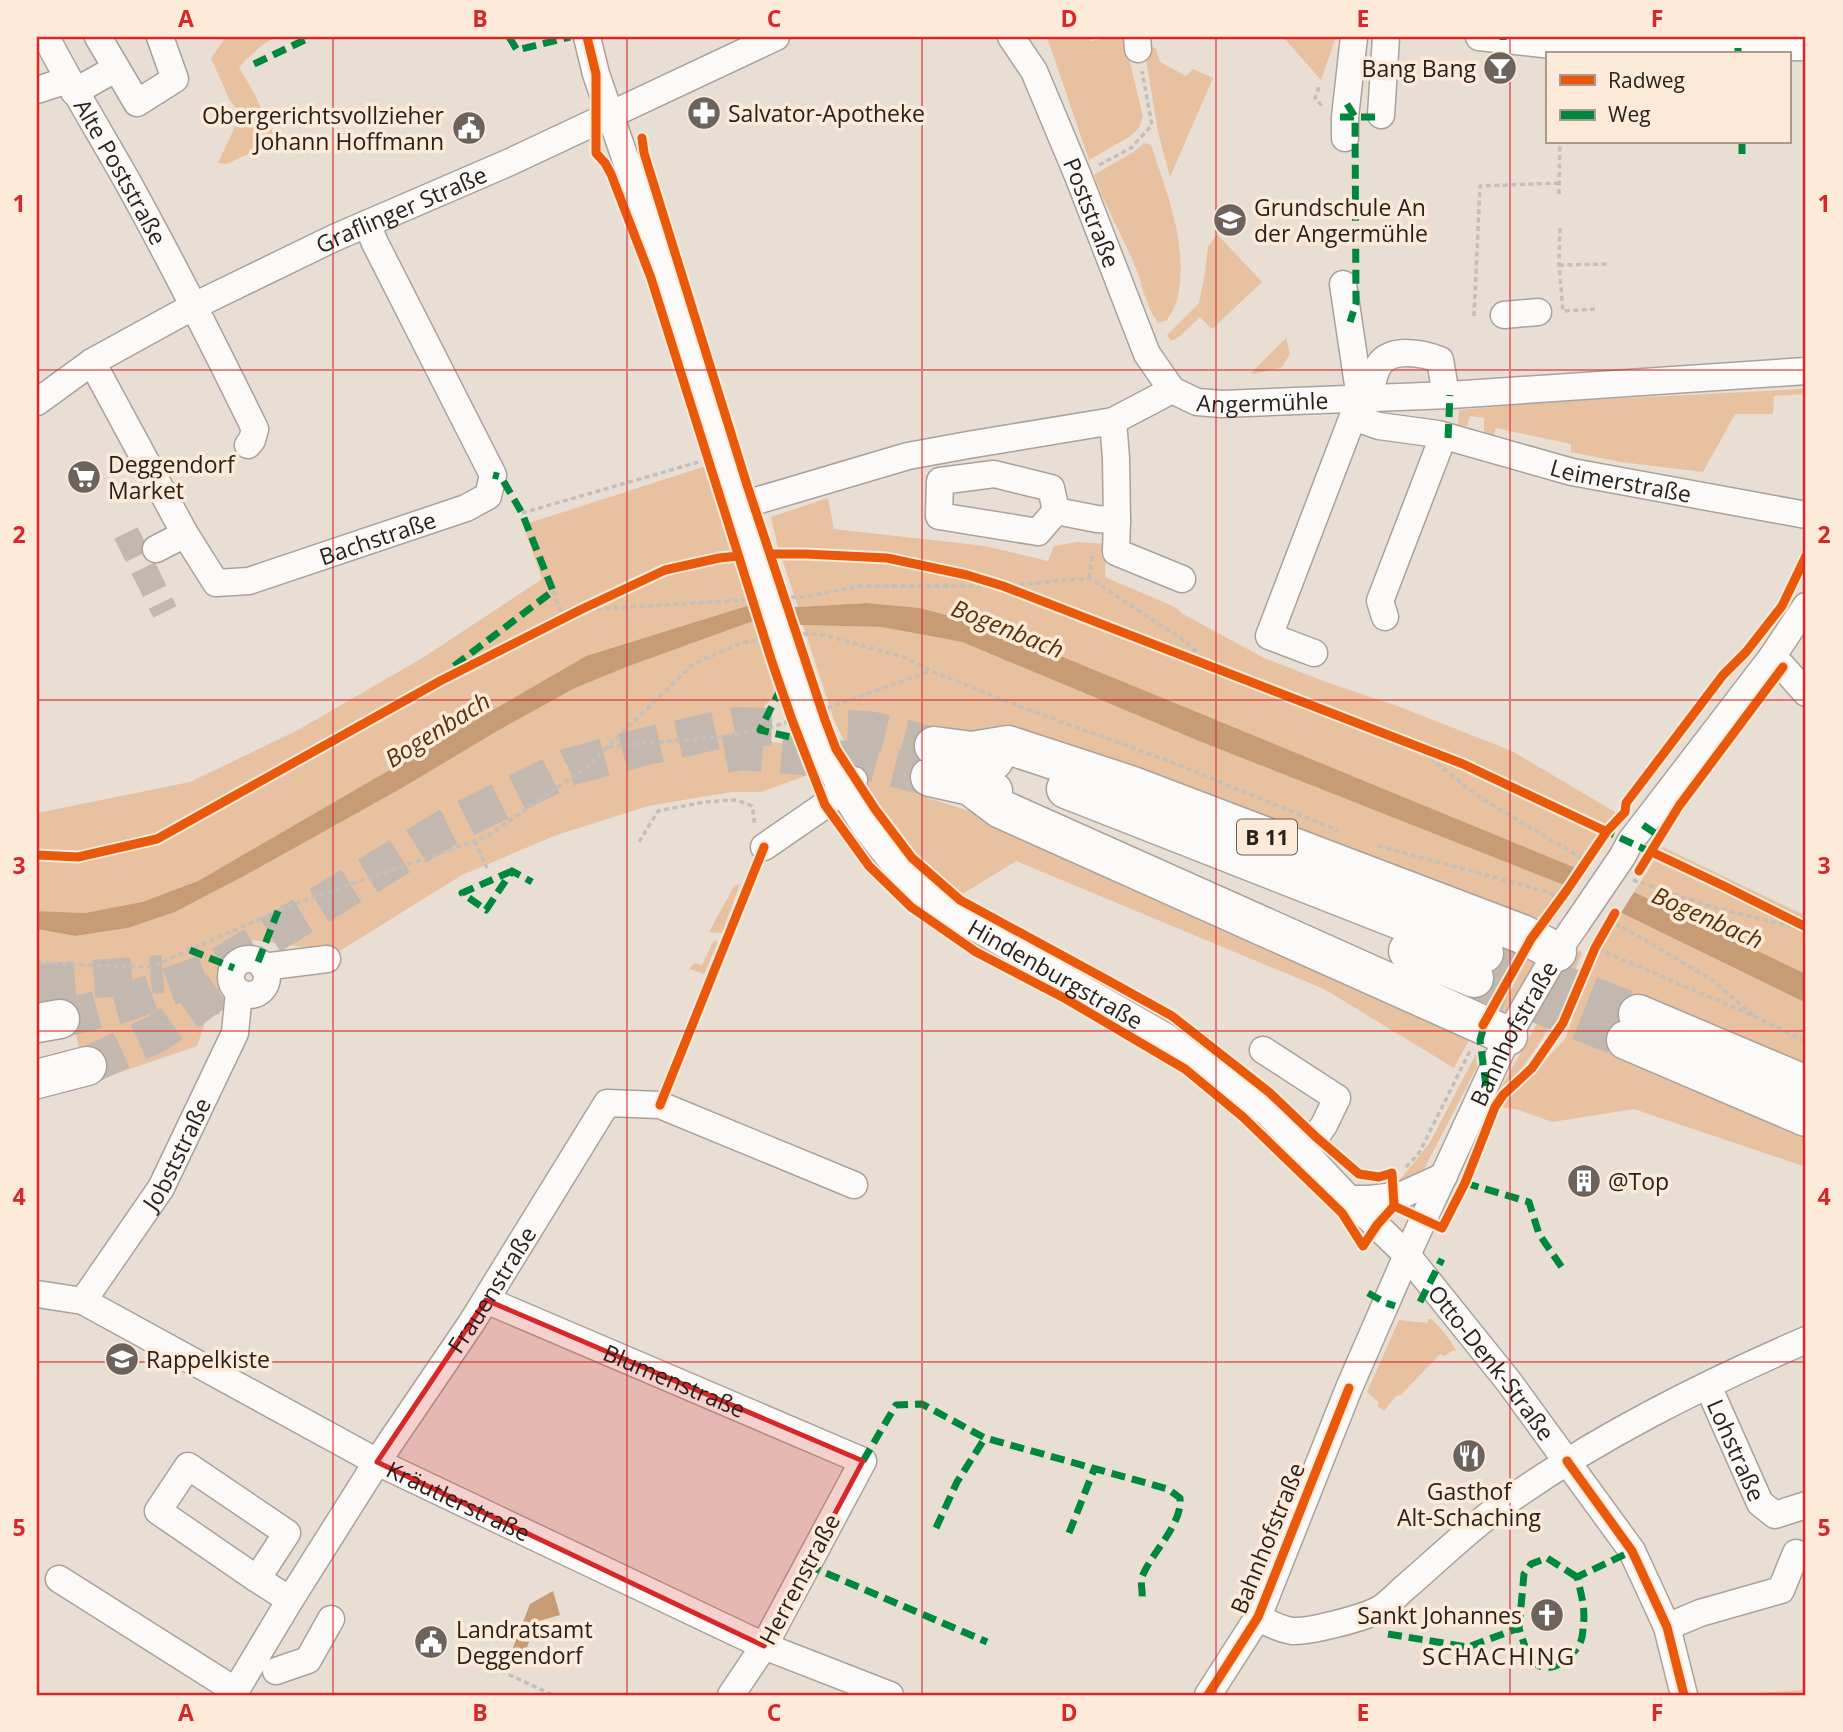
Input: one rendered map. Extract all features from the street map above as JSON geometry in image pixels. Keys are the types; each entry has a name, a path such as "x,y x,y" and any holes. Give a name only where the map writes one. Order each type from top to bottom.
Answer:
{"highway":[{"name":"B 11","path":"970,768 1008,745 1130,785 1522,934 1567,938"},
{"name":"B 11","path":"932,761 970,768 1479,966"},
{"path":"970,768 1001,810 1496,1030"},
{"path":"1806,1084 1632,1027 1806,1117"},
{"path":"37,1079 59,1042"}],"street":[{"name":"Alte Poststraße","path":"46,37 194,306 255,429 248,445"},
{"path":"98,37 137,103 175,79 160,37"},
{"name":"Hindenburgstraße","path":"587,37 596,74 665,273 786,659 807,715 848,784 865,827 901,873 939,907 1165,1036 1268,1113 1349,1199 1407,1255"},
{"name":"Graflinger Straße","path":"37,402 92,362 194,306 776,37"},
{"name":"Poststraße","path":"1010,37 1034,71 1147,354 1172,390"},
{"path":"1345,138 1354,37"},
{"path":"1381,115 1386,37"},
{"path":"1495,38 1561,46 1604,42 1806,47"},
{"path":"37,90 71,86 115,69"},
{"name":"Bachstraße","path":"92,362 185,534 216,583 249,581 466,508 488,496 494,475 367,224"},
{"path":"1343,284 1361,404"},
{"path":"1504,315 1538,312"},
{"path":"1314,653 1269,636 1377,368 1383,360 1396,354 1428,355 1440,360 1446,395"},
{"name":"Angermühle","path":"739,506 908,456 1113,421 1172,390 1197,402 1222,404 1361,404 1446,395 1806,372"},
{"name":"Leimerstraße","path":"1361,404 1379,426 1442,435 1572,472 1806,515"},
{"path":"1113,421 1116,552 1182,579"},
{"path":"1385,618 1380,601 1442,435"},
{"path":"1056,511 1117,520"},
{"path":"156,548 185,534"},
{"name":"Bahnhofstraße","path":"1208,1695 1258,1616 1349,1388 1444,1175 1496,1030 1567,938 1630,842 1772,657 1806,606"},
{"path":"1772,657 1806,693"},
{"path":"759,836 825,805 848,784"},
{"name":"Jobststraße","path":"83,1300 161,1188 234,1033 239,992 235,988 231,973 237,963 253,960 263,967 327,959"},
{"path":"1263,1050 1346,1102 1324,1125 1305,1152"},
{"name":"Frauenstraße","path":"235,1693 377,1462 486,1300 607,1103 660,1105 854,1185"},
{"path":"1349,1199 1402,1195 1444,1175"},
{"name":"Otto-Denk-Straße","path":"1407,1255 1509,1382 1632,1551 1667,1627 1684,1695"},
{"name":"Kräutlerstraße","path":"37,1294 83,1300 377,1462 764,1646 890,1695"},
{"name":"Blumenstraße","path":"486,1300 863,1461"},
{"name":"Lohstraße","path":"1258,1616 1271,1625 1292,1631 1348,1620 1379,1609 1499,1507 1567,1461 1708,1386 1806,1340"},
{"name":"Lohstraße","path":"1708,1386 1760,1503 1775,1515 1806,1506"},
{"name":"Herrenstraße","path":"731,1695 764,1646 863,1461"},
{"path":"257,1579 287,1534 188,1466 159,1511 257,1579 290,1600"},
{"path":"1667,1627 1700,1613 1781,1590 1801,1560 1789,1545 1775,1515"},
{"path":"59,1580 235,1693"},
{"path":"276,1671 308,1660 331,1619"}],"path":[{"path":"1094,168 1131,148 1152,125 1138,43"},
{"path":"1320,87 1315,98 1322,106"},
{"path":"1559,194 1560,144"},
{"path":"1474,316 1480,186 1559,183"},
{"path":"1560,228 1559,265 1563,311 1595,310"},
{"path":"1559,265 1608,264"},
{"path":"522,513 691,464"},
{"path":"803,597 860,586 1003,586 1089,578 1185,641 1213,668"},
{"path":"553,591 564,618"},
{"path":"580,610 727,601"},
{"path":"806,633 820,634 904,657 931,671 1174,762 1344,833"},
{"path":"37,961 51,964 150,967 297,903 475,841 587,767 694,664 741,643"},
{"path":"822,710 931,671"},
{"path":"606,747 641,742 671,742 760,730 792,720"},
{"path":"1417,747 1476,795 1581,858"},
{"path":"639,842 659,811 704,802 737,800 752,806 759,836"},
{"path":"475,841 487,868"},
{"path":"1369,844 1552,895"},
{"path":"1646,885 1719,909 1806,930"},
{"path":"1619,926 1712,979 1754,1016"},
{"path":"1598,949 1754,1016 1806,1042"},
{"path":"1400,1170 1419,1153 1496,1030"},
{"path":"501,1671 553,1695"}],"highlighted area":[{"path":"486,1300 863,1461 764,1646 377,1462"}],"shaded area":[{"path":"226,37 277,37 262,46 239,67 281,150 273,143 226,164 218,163 241,114 229,99 211,58"},
{"path":"1047,37 1089,37 1091,41 1124,37 1143,117 1139,128 1129,137 1089,160"},
{"path":"1283,37 1336,37 1321,80"},
{"path":"1143,41 1156,49 1160,62 1186,76 1193,69 1213,78 1170,177 1158,132"},
{"path":"1144,143 1151,145 1163,182 1174,219 1180,257 1176,302 1167,320 1158,323 1094,175"},
{"path":"1217,234 1262,282 1212,329 1200,317 1171,341 1167,335 1199,303 1208,247"},
{"path":"1286,338 1290,354 1282,367 1251,373"},
{"path":"1803,389 1803,394 1774,396 1773,414 1735,414 1703,472 1621,462 1571,452 1571,444 1496,428 1493,437 1484,435 1484,418 1470,416 1467,426 1458,425 1459,410 1547,402"},
{"path":"706,466 750,605 586,656 198,881 142,902 85,913 37,911 37,813 190,782 298,730 424,657 542,579 523,525"},
{"path":"828,498 834,529 985,546 1048,561 1054,546 1077,542 1106,544 1105,577 1175,607 1264,658 1512,751 1620,815 1594,840 1575,868 1299,755 920,608 867,603 798,607 771,517"},
{"path":"867,603 920,608 990,627 1634,892 1806,974 1806,1003 1564,885 1199,741 962,642 882,627 803,625 756,620 575,688 402,788 175,912 128,928 75,936 37,929 37,911 85,913 142,902 198,881 586,656 750,605 798,607"},
{"path":"755,620 775,694 745,729 748,740 790,744 808,775 761,792 731,792 648,806 554,836 462,875 338,952 253,940 218,957 220,1014 207,1017 197,1046 89,1083 69,1009 37,1015 37,929 75,936 128,928 175,912 402,788 575,688"},
{"path":"803,625 882,627 962,642 1199,741 1564,885 1548,909 1527,926 1063,755 938,726 925,797 1051,837 1474,1031 1454,1068 1324,989 1016,861 961,895 912,852 869,793 834,720"},
{"path":"1663,847 1806,916 1806,974 1634,892"},
{"path":"740,884 722,933 709,932 734,886"},
{"path":"1621,913 1806,1003 1806,1167 1634,1109 1552,1122 1519,1110 1501,1107 1565,1039 1597,952"},
{"path":"714,940 718,942 704,974 689,969 695,963 702,965"},
{"path":"1579,950 1582,953 1543,1037 1518,1073 1497,1099 1495,1098"},
{"path":"1528,956 1534,964 1510,1009 1503,1012 1501,1010"},
{"path":"1476,1054 1477,1067 1423,1171 1398,1182 1429,1144"},
{"path":"1490,1106 1440,1218 1433,1211 1443,1197"},
{"path":"1429,1319 1441,1329 1456,1351 1444,1356 1440,1354 1384,1411 1367,1392 1399,1320 1427,1323"},
{"path":"553,1591 560,1615 539,1621 526,1649 530,1657 512,1650 530,1604"},
{"path":"1806,1690 1806,1695 1754,1695 1754,1693"}],"pier":[{"path":"1577,865 1636,889 1619,916 1562,888"}],"tunnel":[{"path":"126,533 165,612"},
{"path":"60,1019 125,1003 214,970 446,828 569,767 737,726 869,730 934,746"},
{"path":"725,754 741,751 871,762 930,777"},
{"path":"1484,953 1638,1014"},
{"path":"37,983 163,974"},
{"path":"87,1066 158,1033 239,977"},
{"path":"1474,978 1626,1040"}],"marked path":[{"path":"254,64 311,37"},
{"path":"509,37 517,50 570,37"},
{"path":"1347,104 1355,117 1356,303 1350,322"},
{"path":"1340,117 1381,115"},
{"path":"1742,144 1742,154"},
{"path":"1448,438 1450,395"},
{"path":"454,666 553,591 522,513 501,477 493,475"},
{"path":"781,688 760,730 799,739"},
{"path":"1643,825 1659,836"},
{"path":"1601,829 1655,854"},
{"path":"512,871 462,893 486,910 512,871 532,882"},
{"path":"258,962 278,911"},
{"path":"190,950 234,968"},
{"path":"1486,1020 1480,1040 1486,1086"},
{"path":"1465,1183 1529,1202 1539,1234 1563,1269"},
{"path":"1420,1302 1442,1259"},
{"path":"1368,1293 1395,1306"},
{"path":"863,1461 896,1405 922,1404 985,1438 1168,1489 1180,1498 1180,1508 1172,1528 1142,1577 1142,1598"},
{"path":"936,1528 957,1482 985,1438"},
{"path":"1069,1533 1095,1467"},
{"path":"1388,1634 1468,1647 1519,1628 1532,1660 1541,1667 1554,1667 1567,1659 1581,1640 1584,1621 1577,1577 1632,1551"},
{"path":"1519,1628 1524,1574 1531,1564 1547,1558 1577,1577"},
{"path":"807,1565 987,1642"}],"cycle path":[{"path":"587,37 596,74 596,153 611,174 651,278 772,662 825,805 869,866 911,907 976,952 1066,999 1185,1069 1243,1117 1342,1213 1363,1246 1394,1206"},
{"path":"642,138 644,153 747,485 836,749 875,809 912,858 960,900 1172,1016 1270,1093 1359,1174 1379,1177 1392,1173 1394,1206 1442,1228 1465,1183 1495,1107 1503,1095 1532,1068 1563,1023 1595,948 1615,913"},
{"path":"771,554 887,558 967,575 1003,586 1463,764 1603,830"},
{"path":"37,855 78,857 157,839 440,681 580,610 665,570 738,556"},
{"path":"1483,1025 1531,939 1607,831 1625,812 1626,803 1723,675 1746,652 1782,606 1806,556"},
{"path":"1639,871 1679,806 1783,667"},
{"path":"660,1105 764,847"},
{"path":"1656,854 1806,927"},
{"path":"1208,1695 1258,1617 1349,1388"},
{"path":"1567,1461 1632,1551 1667,1627 1684,1695"}],"place":[{"name":"Bang Bang","path":"1500,68"},
{"name":"Salvator-Apotheke","path":"704,113"},
{"name":"Obergerichtsvollzieher Johann Hoffmann","path":"469,128"},
{"name":"Grundschule An der Angermühle","path":"1230,220"},
{"name":"Deggendorf Market","path":"84,477"},
{"name":"@Top","path":"1584,1181"},
{"name":"Rappelkiste","path":"122,1359"},
{"name":"Gasthof Alt-Schaching","path":"1469,1456"},
{"name":"Sankt Johannes","path":"1547,1615"},
{"name":"Landratsamt Deggendorf","path":"431,1642"}],"district":[{"name":"SCHACHING","path":"1499,1655"}],"water label":[{"name":"Bogenbach","path":"1008,628"},
{"name":"Bogenbach","path":"437,729"},
{"name":"Bogenbach","path":"1708,917"}]}
